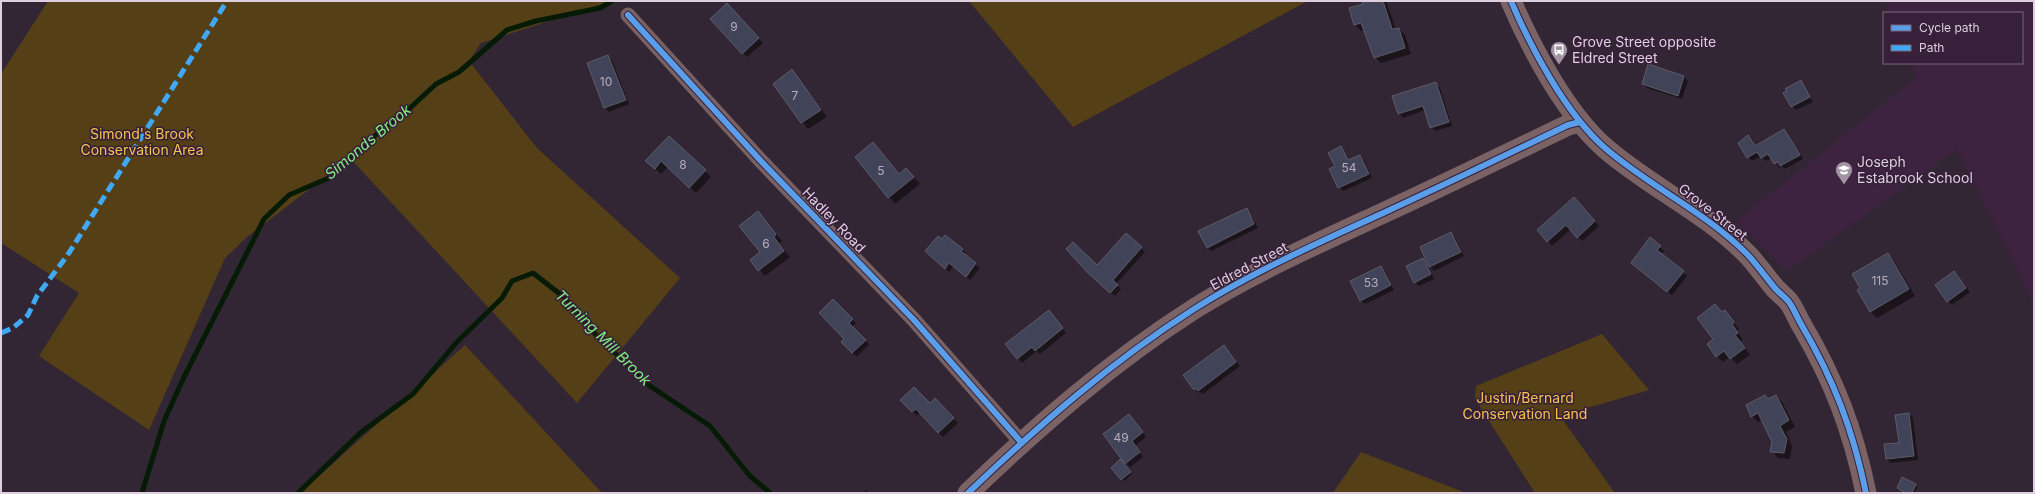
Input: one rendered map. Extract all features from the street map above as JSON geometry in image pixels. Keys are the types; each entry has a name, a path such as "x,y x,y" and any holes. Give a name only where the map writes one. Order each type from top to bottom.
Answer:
{"street":[{"name":"Grove Street","path":"1511,1 1536,53 1580,122 1604,147 1632,169 1673,195 1714,226 1747,254 1773,286 1789,302 1816,348 1837,393 1858,453 1866,493"},
{"name":"Hadley Road","path":"628,15 760,160 914,320 1021,442"},
{"name":"Eldred Street","path":"968,493 1021,442 1112,365 1196,308 1311,246 1568,125 1580,122"}],"shaded area":[{"name":"Joseph Estabrook School","path":"1884,1 2034,1 2034,304 1957,149 1787,271 1737,221 1917,77 1911,64 2023,64 2023,12 1889,12"}],"green space":[{"name":"Simond's Brook Conservation Area","path":"48,1 612,1 481,43 469,61 537,148 680,278 577,403 350,158 247,237 225,258 149,430 39,356 79,293 1,243 1,74"},
{"path":"969,1 1308,1 1073,127"},
{"name":"Justin/Bernard Conservation Land","path":"1602,334 1649,390 1560,416 1615,493 1535,493 1475,399 1476,386"},
{"path":"465,345 602,493 300,493"},
{"path":"1361,452 1466,493 1333,493"}],"building":[{"path":"1362,1 1383,1 1392,29 1399,28 1405,48 1374,58 1361,23 1354,25 1349,8 1363,4"},
{"path":"727,3 759,38 742,54 710,19"},
{"path":"608,55 626,100 604,108 587,63"},
{"path":"1648,64 1684,76 1678,96 1642,84"},
{"path":"792,69 821,110 801,123 773,84"},
{"path":"1801,80 1810,97 1791,107 1783,93 1787,91 1785,89"},
{"path":"1436,82 1449,122 1430,128 1423,106 1398,114 1392,96"},
{"path":"1784,129 1800,155 1780,166 1778,162 1774,164 1768,154 1761,158 1757,152 1747,158 1738,143 1748,135 1755,146"},
{"path":"669,136 706,170 689,188 661,161 655,169 645,161"},
{"path":"873,142 899,174 906,168 914,177 888,198 855,157"},
{"path":"1341,146 1348,160 1360,155 1369,174 1338,188 1329,169 1335,166 1328,153"},
{"path":"1574,197 1595,221 1577,238 1566,225 1547,242 1537,230"},
{"path":"1247,208 1254,224 1207,248 1198,231"},
{"path":"758,211 776,234 774,237 784,251 758,271 750,260 760,252 739,226"},
{"path":"1451,232 1461,252 1429,267 1420,247"},
{"path":"1126,233 1142,247 1113,280 1118,285 1110,293 1087,272 1066,249 1073,242 1097,265"},
{"path":"945,235 963,249 961,251 976,263 966,277 949,263 945,269 925,251 938,236 942,239"},
{"path":"1650,237 1661,246 1657,250 1684,271 1667,292 1631,263"},
{"path":"1888,253 1909,289 1870,312 1857,290 1860,288 1852,274"},
{"path":"1423,258 1431,274 1414,283 1406,266"},
{"path":"1381,266 1391,285 1360,301 1350,281"},
{"path":"1954,271 1966,288 1947,302 1935,285"},
{"path":"833,299 853,319 849,323 866,340 852,353 841,342 844,339 819,313"},
{"path":"1715,304 1722,312 1725,310 1734,322 1732,324 1738,333 1735,335 1745,348 1730,359 1724,351 1716,357 1707,344 1713,339 1697,318"},
{"path":"1049,310 1063,328 1035,351 1032,347 1017,359 1005,344"},
{"path":"1224,345 1236,362 1198,391 1196,388 1194,390 1183,375"},
{"path":"914,387 930,403 935,398 954,418 938,433 916,409 912,412 900,400"},
{"path":"1765,395 1768,399 1776,395 1789,420 1780,426 1787,439 1784,453 1770,452 1772,442 1758,413 1751,417 1746,405"},
{"path":"1909,413 1914,456 1886,459 1884,444 1899,443 1895,415"},
{"path":"1129,414 1143,432 1132,441 1140,452 1125,464 1103,434"},
{"path":"1120,459 1131,472 1121,480 1111,468"},
{"path":"1902,477 1916,484 1912,493 1906,493 1897,488"}],"waterway":[{"name":"Simonds Brook","path":"142,493 164,421 184,377 264,219 289,195 331,177 381,130 409,109 436,84 459,72 507,30 536,21 600,8 612,1"},
{"name":"Turning Mill Brook","path":"298,493 360,433 413,394 456,343 502,298 512,281 533,273 565,298 596,335 650,386 710,426 750,476 770,493"}],"marked path":[{"path":"1,333 13,328 28,315 37,296 67,256 227,1"}],"cycle path":[{"path":"1511,1 1539,59 1563,99 1591,134 1622,162 1696,213 1732,240 1748,255 1776,289 1789,302 1833,385 1855,448 1866,493"},
{"path":"628,15 760,160 914,320 1021,442"},
{"path":"968,493 1076,395 1163,329 1216,295 1286,258 1568,125 1580,122"}],"place":[{"name":"Grove Street opposite Eldred Street","path":"1559,65"},
{"name":"Joseph Estabrook School","path":"1844,185"}]}
